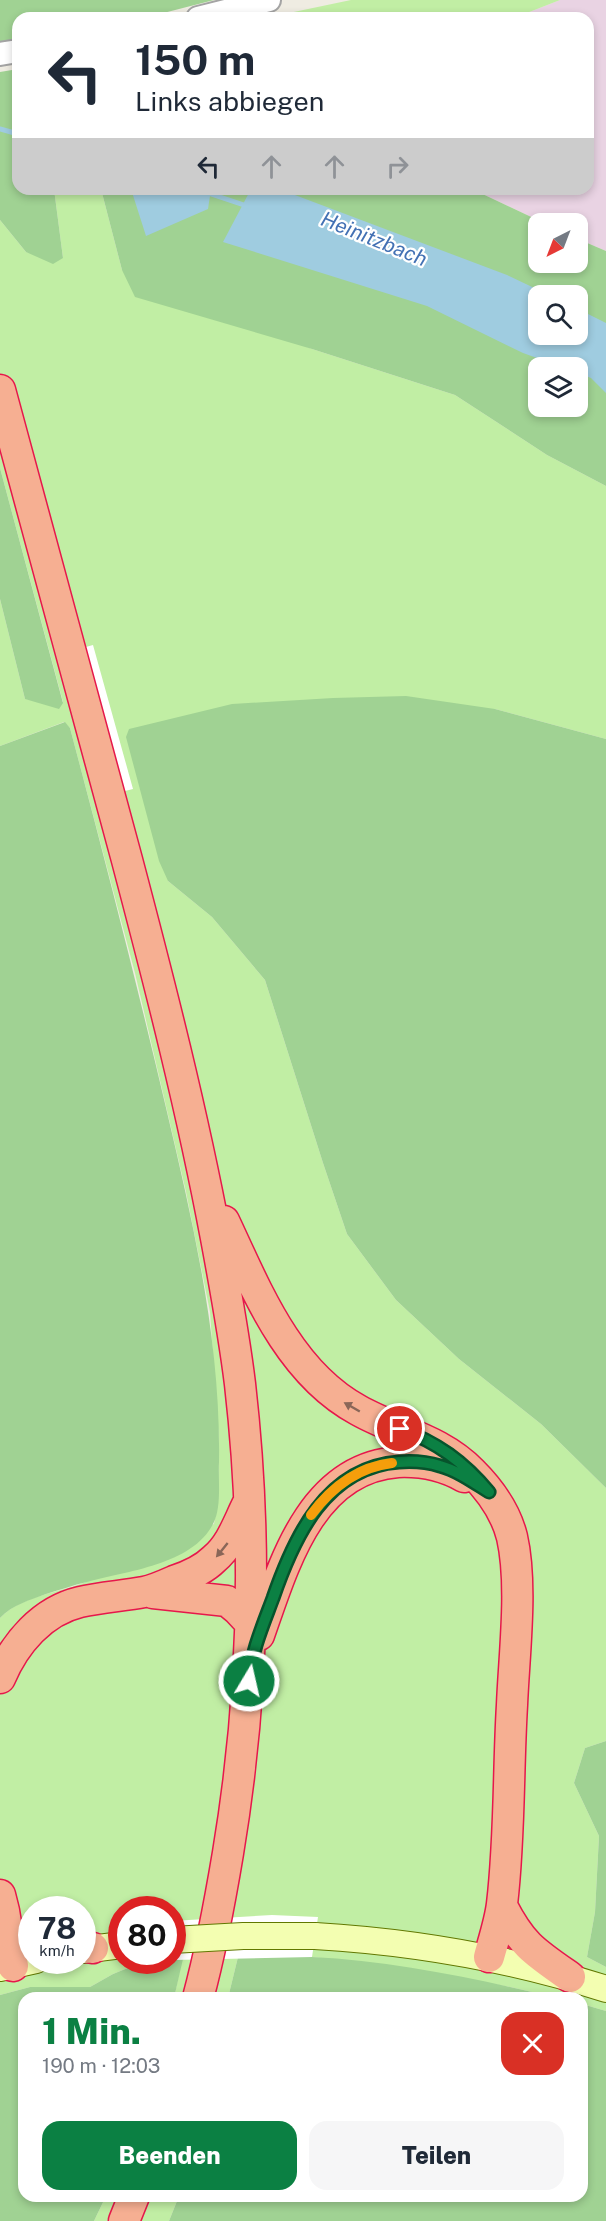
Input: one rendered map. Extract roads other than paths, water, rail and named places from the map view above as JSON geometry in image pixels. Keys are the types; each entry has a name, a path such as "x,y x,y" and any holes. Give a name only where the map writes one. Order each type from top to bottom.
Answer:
{"highway":[{"path":"0,390 156,970 206,1184 240,1383 250,1499 252,1571 250,1661 236,1807 219,1907 199,1992"},
{"path":"206,1184 260,1298 296,1354 319,1382 358,1411 441,1448 473,1473 505,1516 512,1536 517,1584 508,1777 508,1836 502,1906 489,1957"},
{"path":"250,1661 293,1546 307,1520 319,1504 351,1477 376,1466 398,1462 421,1462 456,1472 489,1492"},
{"path":"0,1678 22,1640 55,1612 78,1602 146,1592 204,1568 217,1558 229,1542 250,1499"},
{"path":"146,1592 227,1601 251,1624"},
{"path":"2,1903 18,1918"},
{"path":"2,1903 16,1965"},
{"path":"502,1906 513,1927 530,1949 570,1977"},
{"path":"124,2221 132,2202"}],"main road":[{"path":"186,1939 315,1936 362,1940 489,1957 570,1977 606,1989"}],"street":[{"path":"222,12 269,0"}],"water":[{"path":"133,195 210,195 208,209 146,236"},
{"path":"248,195 295,195 507,275 528,285 528,345 588,345 588,314 606,323 606,393 588,377 588,357 534,357 427,306 223,242"}],"waterway":[{"name":"Heinitzbach","path":"0,129 12,132"},
{"name":"Heinitzbach","path":"214,195 247,206"}]}
